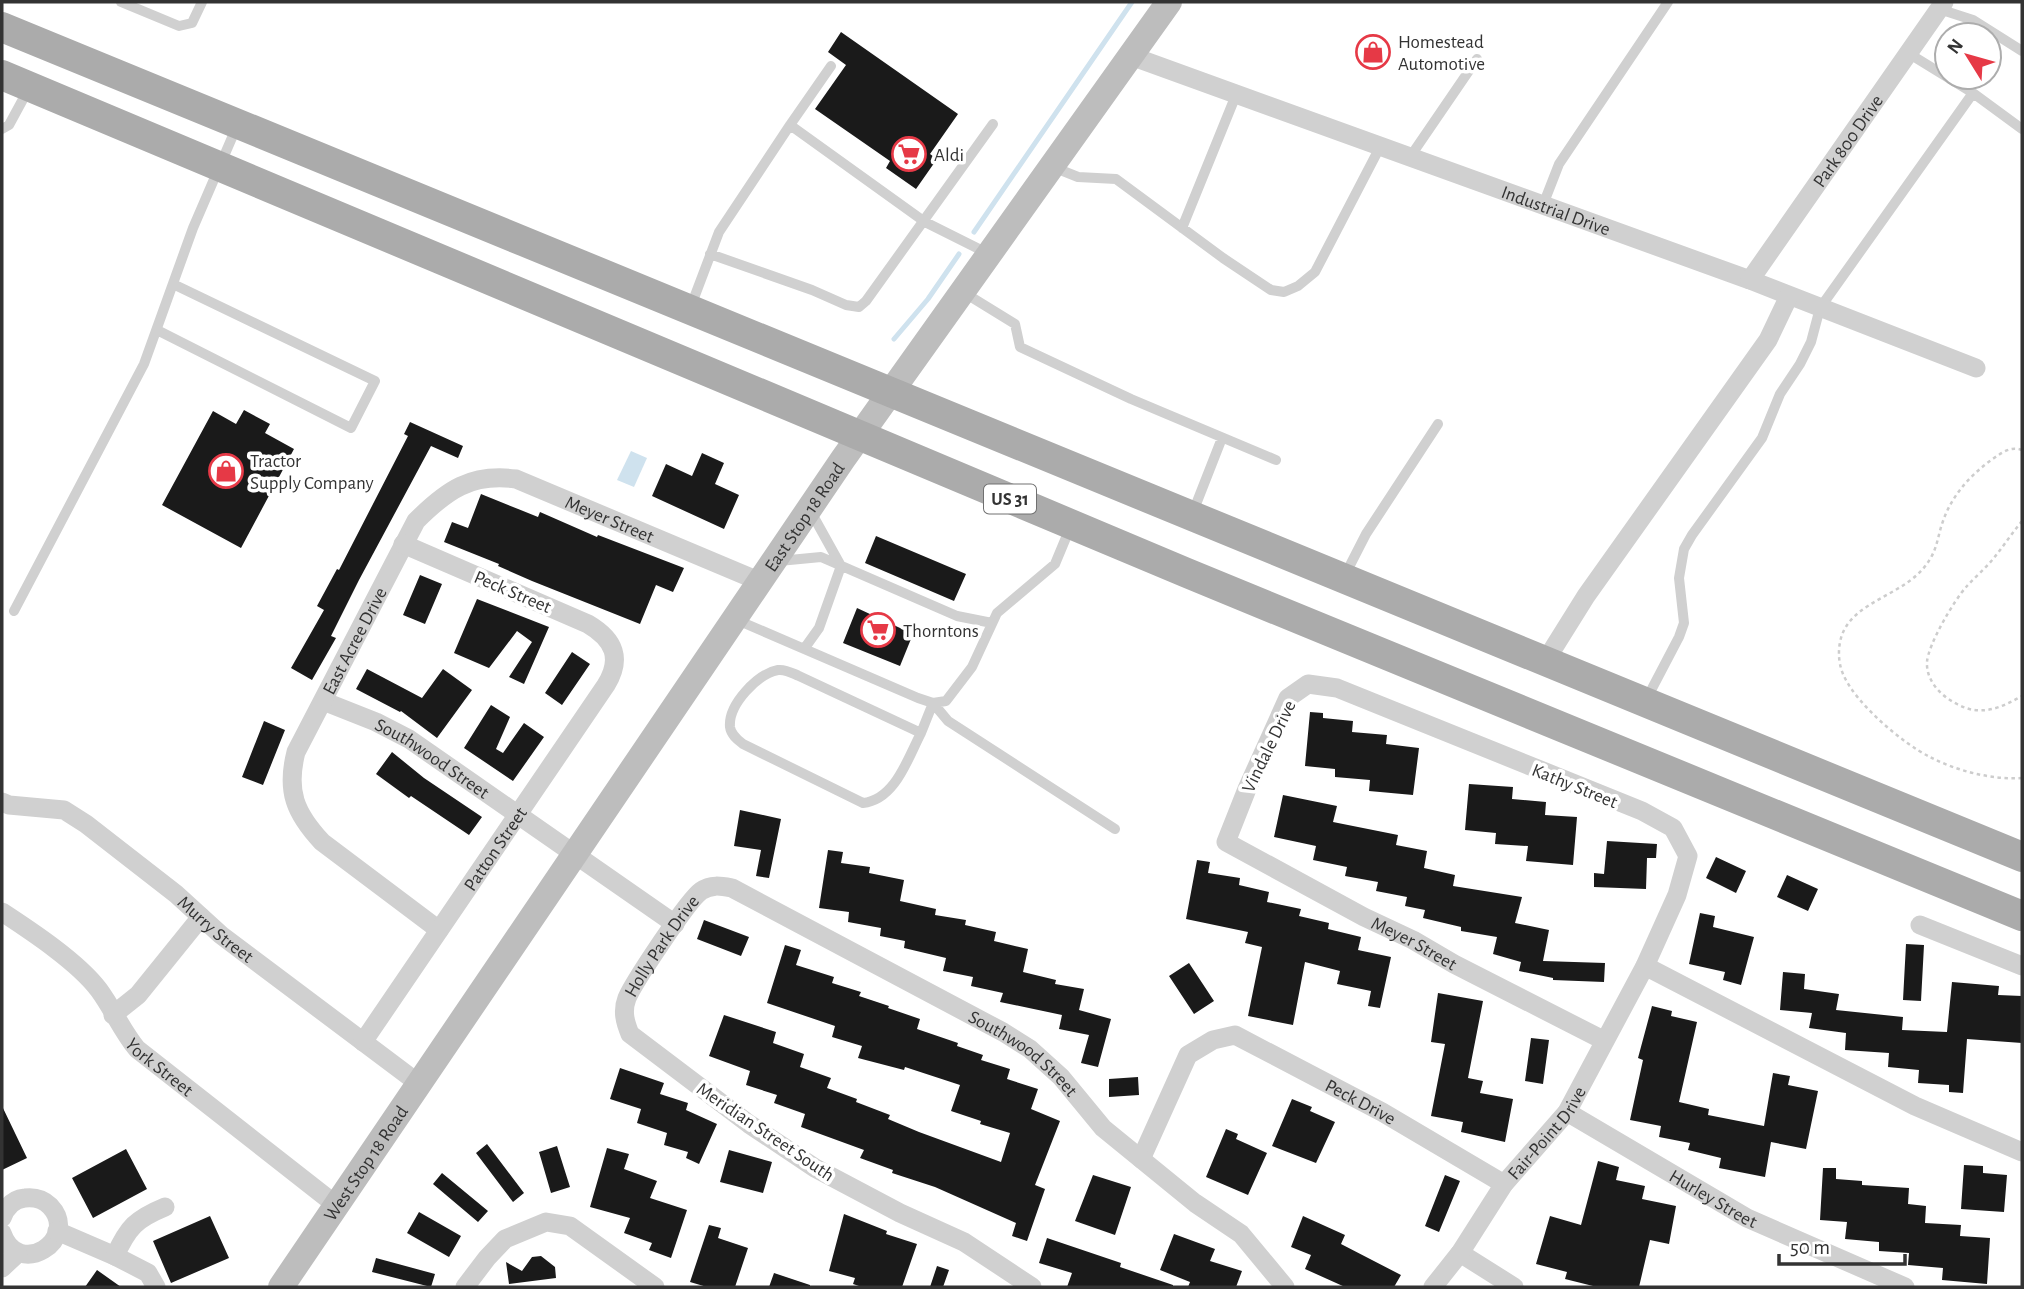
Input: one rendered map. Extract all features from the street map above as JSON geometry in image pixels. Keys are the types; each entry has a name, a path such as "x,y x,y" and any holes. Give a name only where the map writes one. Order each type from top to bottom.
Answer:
{"main road":[{"path":"2,27 2022,857"},
{"name":"US 31","path":"2,75 1072,525 2022,916"}],"street":[{"name":"East Stop 18 Road","path":"449,1038 860,436 1169,2"},
{"name":"Park 800 Drive","path":"1750,280 1941,5"},
{"name":"Industrial Drive","path":"1131,57 1750,280 1976,368"},
{"path":"1546,660 1586,596 1768,340 1789,296"},
{"name":"Meyer Street","path":"455,488 478,479 496,476 516,478 768,572"},
{"name":"East Acree Drive","path":"439,930 322,842 309,828 298,811 291,792 291,770 296,752 416,521 455,488"},
{"name":"Peck Street","path":"403,544 588,624 607,639 613,650"},
{"name":"Patton Street","path":"363,1042 613,673 616,663 613,650"},
{"name":"Vindale Drive","path":"1226,842 1288,698 1308,684 1337,688"},
{"name":"Kathy Street","path":"1337,688 1642,811 1673,828 1688,856 1677,895 1645,966"},
{"name":"Southwood Street","path":"323,701 395,731 675,924"},
{"name":"Murry Street","path":"2,803 64,810 116,847 221,935 418,1083"},
{"name":"Meyer Street","path":"1226,842 1485,981 1605,1041"},
{"name":"Southwood Street","path":"714,885 732,888 1003,1032 1030,1049 1061,1077 1103,1128 1195,1203 1241,1234 1284,1287"},
{"name":"Holly Park Drive","path":"624,1019 626,1000 636,982 693,898 714,885"},
{"name":"York Street","path":"2,912 84,973 100,990 113,1015 137,1049 336,1205"},
{"path":"113,1015 138,995 201,918"},
{"path":"1920,925 2022,966"},
{"path":"1645,966 1915,1106 2022,1152"},
{"name":"Fair-Point Drive","path":"1433,1287 1460,1253 1504,1184 1567,1112 1645,966"},
{"name":"Meridian Street South","path":"624,1019 630,1034 647,1048 749,1124 814,1168 900,1213 964,1242 1032,1287"},
{"name":"Peck Drive","path":"1141,1159 1188,1055 1213,1040 1235,1035 1382,1112 1504,1184"},
{"name":"West Stop 18 Road","path":"281,1287 449,1038"},
{"name":"Hurley Street","path":"1567,1112 1747,1218 1905,1287"},
{"path":"2,1218 11,1203 20,1199 40,1199 48,1204 58,1221 50,1246 43,1251 27,1255 10,1247 2,1233"},
{"path":"115,1256 126,1231 142,1216 165,1207"},
{"path":"465,1287 505,1239 546,1222 570,1226 655,1287"},
{"path":"57,1231 148,1273 156,1287"},
{"path":"2,1268 18,1253"},
{"path":"1460,1253 1514,1287"}],"lane":[{"path":"121,2 179,26 192,23 202,2"},
{"path":"1543,205 1559,164 1668,2"},
{"path":"1941,5 1973,20 2022,51"},
{"path":"1908,53 1973,93 2022,129"},
{"path":"1410,157 1477,59"},
{"path":"690,310 719,232 831,66"},
{"path":"2,140 4,129 30,86"},
{"path":"1645,701 1684,623 1679,578 1684,549 1762,438 1780,394 1811,342 1820,308 1973,93"},
{"path":"1182,228 1236,94"},
{"path":"14,611 144,364 193,228 238,124"},
{"path":"710,254 813,290 846,305 859,307 925,222 993,124"},
{"path":"790,125 925,222 990,255"},
{"path":"1052,166 1078,177 1116,179 1270,290 1284,292 1298,286 1315,272 1380,147"},
{"path":"156,330 351,428 375,381 173,284"},
{"path":"963,292 1015,324 1020,347 1131,399 1276,460"},
{"path":"1343,578 1366,534 1438,424"},
{"path":"1192,516 1223,438"},
{"path":"804,649 819,628 841,566 809,510"},
{"path":"933,703 946,701 965,677 998,613 1055,564 1072,525"},
{"path":"768,572 821,557 957,616 992,623"},
{"path":"736,620 933,703 948,721 1115,829"},
{"path":"921,733 781,670 772,672 752,685 734,709 730,728 733,736 743,744 863,803 874,802 898,779 921,733 933,703"}],"path":[{"path":"2022,450 2013,448 2002,452 1965,483 1945,517 1935,550 1924,568 1899,590 1856,613 1845,628 1839,650 1842,672 1858,697 1916,749 1929,757 1969,771 1996,777 2022,778"},
{"path":"2022,521 1959,597 1930,649 1927,665 1936,687 1959,705 1976,710 1995,709 2022,696"}],"water":[{"path":"631,451 647,458 634,487 617,480"}],"building":[{"path":"841,32 958,114 930,154 937,159 916,189 886,168 890,161 815,109 846,65 828,52"},
{"path":"244,410 270,424 265,433 294,449 241,548 162,505 213,411 236,424"},
{"path":"410,422 463,446 458,458 431,446 359,580 331,636 336,638 312,680 291,668 324,610 317,606 337,569 339,570 408,436 404,434"},
{"path":"702,453 724,463 715,484 739,495 724,529 652,496 666,464 692,476"},
{"path":"481,494 538,517 540,512 597,537 598,535 684,568 673,592 656,585 640,624 444,542 452,522 468,528"},
{"path":"876,536 966,574 954,601 865,563"},
{"path":"420,575 442,584 425,624 403,615"},
{"path":"477,599 549,627 524,684 509,677 532,642 517,631 489,668 454,653"},
{"path":"857,608 913,634 900,666 843,643"},
{"path":"572,652 590,664 562,705 545,693"},
{"path":"367,669 422,698 443,669 472,690 437,738 401,711 356,689"},
{"path":"491,705 510,717 496,749 503,753 524,723 544,737 513,781 464,748"},
{"path":"1310,712 1323,713 1323,718 1353,721 1352,732 1387,735 1386,744 1419,748 1413,795 1369,791 1370,780 1335,777 1335,769 1305,766"},
{"path":"264,721 285,730 263,785 242,777"},
{"path":"392,752 424,778 482,817 469,835 376,774"},
{"path":"1469,784 1513,787 1512,799 1546,802 1545,815 1577,817 1573,865 1526,861 1528,846 1495,844 1496,833 1465,830"},
{"path":"1283,795 1337,806 1333,822 1398,835 1396,845 1427,851 1424,868 1455,875 1453,886 1522,897 1515,923 1549,930 1543,961 1605,963 1604,982 1553,980 1519,971 1521,962 1493,954 1497,937 1461,931 1461,927 1423,918 1425,910 1405,906 1407,897 1376,891 1378,882 1345,876 1347,867 1313,860 1316,846 1274,837"},
{"path":"740,810 781,819 769,878 756,876 761,850 734,846"},
{"path":"1607,841 1657,844 1656,858 1647,858 1646,889 1594,887 1594,873 1604,874"},
{"path":"828,850 843,852 841,863 870,867 869,873 904,880 900,901 936,909 935,915 966,920 965,925 996,932 994,941 1028,949 1023,972 1056,980 1055,984 1084,989 1079,1010 1111,1019 1098,1067 1081,1063 1089,1035 1059,1029 1062,1015 1000,1002 1003,993 971,986 973,977 943,971 946,958 904,948 905,941 880,936 881,928 848,922 849,912 819,908"},
{"path":"1716,857 1746,871 1736,893 1706,878"},
{"path":"1197,860 1210,862 1208,873 1240,878 1239,885 1269,892 1267,902 1301,909 1299,916 1329,923 1328,929 1361,937 1358,950 1391,957 1380,1008 1368,1006 1371,991 1337,984 1340,971 1305,962 1293,1025 1248,1016 1262,947 1245,943 1248,932 1186,919"},
{"path":"1787,875 1818,889 1808,911 1777,897"},
{"path":"1700,913 1715,916 1713,927 1754,937 1741,985 1723,980 1725,972 1689,964"},
{"path":"704,920 749,937 741,956 697,939"},
{"path":"1906,944 1924,945 1921,1001 1903,1000"},
{"path":"785,945 801,950 796,965 834,977 832,983 861,992 859,996 920,1019 917,1029 983,1055 981,1060 1010,1069 1007,1079 1038,1089 1031,1109 1060,1121 1035,1185 1045,1189 1027,1241 1012,1236 1016,1223 935,1187 892,1173 893,1170 860,1158 864,1150 801,1127 805,1114 774,1103 777,1095 746,1085 750,1071 709,1056 724,1015 776,1032 773,1043 804,1054 800,1067 831,1078 827,1088 890,1115 888,1119 1001,1162 1010,1133 951,1111 960,1085 905,1067 904,1070 858,1058 862,1046 832,1037 835,1026 767,1003"},
{"path":"1189,963 1214,1001 1194,1014 1169,976"},
{"path":"1783,972 1805,974 1804,989 1839,994 1836,1010 1903,1017 1902,1030 1947,1032 1952,982 1999,986 1998,995 2022,996 2022,1043 1967,1039 1963,1093 1949,1092 1949,1085 1918,1083 1919,1070 1888,1067 1889,1053 1845,1050 1846,1033 1809,1028 1812,1013 1780,1010"},
{"path":"1438,993 1483,1001 1468,1078 1483,1081 1480,1093 1513,1099 1505,1142 1461,1132 1463,1122 1431,1116 1445,1044 1431,1042"},
{"path":"1652,1006 1672,1011 1671,1016 1697,1022 1679,1102 1709,1109 1708,1115 1764,1126 1773,1073 1790,1076 1788,1085 1818,1091 1806,1149 1771,1142 1765,1177 1719,1168 1721,1158 1688,1150 1690,1143 1659,1137 1661,1126 1630,1120 1643,1060 1638,1058"},
{"path":"1531,1038 1549,1040 1543,1084 1525,1081"},
{"path":"620,1068 664,1083 660,1094 688,1103 686,1110 717,1124 699,1164 686,1158 688,1152 664,1145 667,1133 637,1123 641,1109 610,1099"},
{"path":"1138,1077 1139,1095 1109,1097 1109,1079"},
{"path":"1292,1099 1312,1107 1310,1111 1335,1122 1316,1163 1272,1146"},
{"path":"2,1106 27,1158 2,1170"},
{"path":"1226,1129 1238,1134 1236,1139 1267,1153 1248,1195 1206,1177"},
{"path":"487,1144 524,1193 513,1202 476,1153"},
{"path":"557,1146 570,1187 551,1193 539,1152"},
{"path":"607,1148 629,1154 624,1169 657,1181 650,1198 687,1210 671,1258 649,1250 652,1243 624,1233 630,1218 590,1207"},
{"path":"126,1149 147,1189 93,1218 72,1178"},
{"path":"729,1150 772,1162 763,1193 720,1182"},
{"path":"1598,1161 1619,1167 1616,1180 1645,1186 1642,1199 1676,1206 1669,1244 1650,1240 1639,1287 1597,1287 1565,1279 1567,1272 1536,1264 1550,1216 1581,1225"},
{"path":"1964,1165 1983,1166 1983,1173 2007,1175 2004,1212 1961,1209"},
{"path":"1823,1168 1836,1168 1836,1179 1862,1181 1862,1185 1909,1188 1908,1204 1926,1206 1925,1223 1961,1225 1960,1236 1990,1238 1987,1284 1942,1280 1943,1268 1908,1265 1909,1253 1879,1251 1879,1242 1845,1239 1847,1222 1820,1220"},
{"path":"442,1173 488,1211 478,1222 433,1184"},
{"path":"1093,1175 1131,1187 1115,1235 1075,1221"},
{"path":"1445,1175 1460,1181 1439,1232 1425,1226"},
{"path":"419,1212 461,1236 449,1257 407,1233"},
{"path":"844,1214 887,1231 886,1234 917,1244 902,1287 862,1287 853,1284 855,1278 829,1271"},
{"path":"210,1216 229,1258 171,1283 153,1241"},
{"path":"1303,1216 1345,1235 1341,1244 1401,1275 1394,1287 1345,1287 1305,1269 1311,1255 1291,1247"},
{"path":"709,1225 721,1228 718,1238 748,1248 735,1287 707,1287 690,1282"},
{"path":"1174,1234 1215,1249 1210,1261 1242,1271 1236,1287 1188,1287 1190,1282 1160,1270"},
{"path":"1047,1238 1121,1263 1120,1267 1173,1287 1067,1287 1072,1273 1039,1263"},
{"path":"541,1256 555,1267 556,1278 509,1284 506,1262 522,1271 532,1257"},
{"path":"376,1258 435,1274 431,1287 372,1272"},
{"path":"937,1266 949,1270 943,1287 930,1287"},
{"path":"97,1270 121,1287 85,1287"},
{"path":"774,1273 810,1285 810,1287 769,1287"}],"waterway":[{"path":"974,232 1132,2"},
{"path":"894,339 928,299 959,254"}],"place":[{"name":"Homestead Automotive","path":"1373,52"},
{"name":"Aldi","path":"909,154"},
{"name":"Tractor Supply Company","path":"226,471"},
{"name":"Thorntons","path":"878,630"}]}
